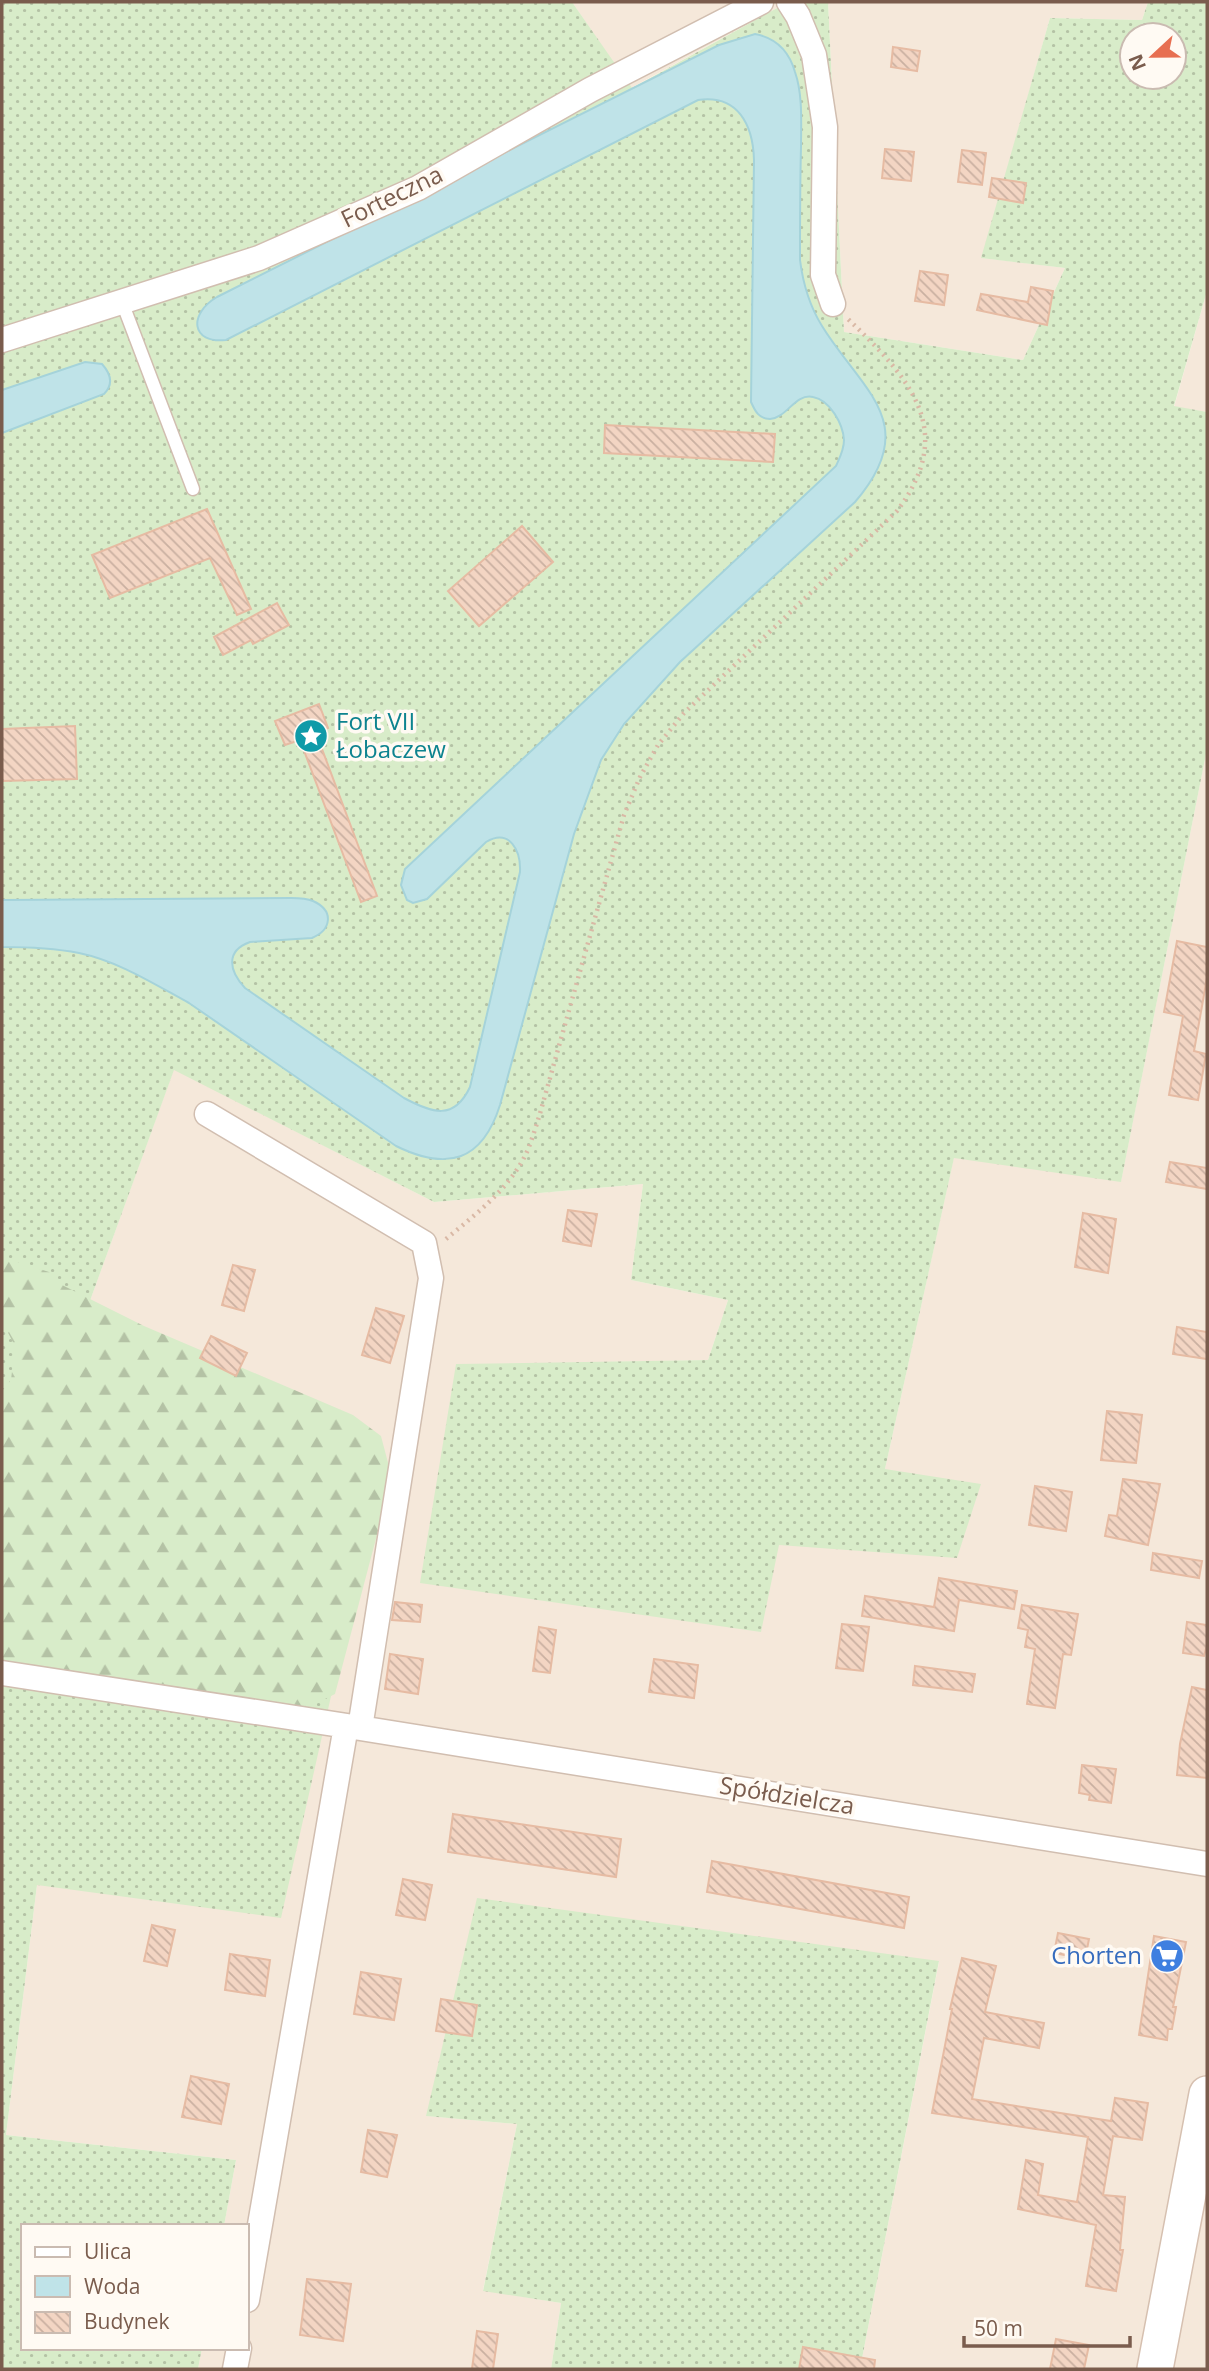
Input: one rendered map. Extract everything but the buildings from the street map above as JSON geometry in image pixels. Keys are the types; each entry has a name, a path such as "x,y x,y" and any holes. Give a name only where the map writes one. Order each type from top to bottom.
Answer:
{"main road":[{"path":"1156,2369 1207,2094"}],"street":[{"name":"Forteczna","path":"2,340 259,258 418,188 590,90 761,2"},
{"path":"789,2 798,16 814,55 824,127 823,275 833,304"},
{"path":"207,1114 424,1243 431,1278 358,1728 248,2295"},
{"name":"Spółdzielcza","path":"2,1673 1207,1864"},
{"path":"235,2369 239,2350"}],"lane":[{"path":"122,302 193,489"}],"path":[{"path":"426,1256 488,1205 508,1182 526,1154 539,1117 625,815 640,777 658,745 684,713 715,682 897,511 911,492 922,469 927,447 923,421 915,397 877,347 833,304"}],"shaded area":[{"path":"572,2 788,2 631,88"},
{"path":"828,2 1148,2 1142,20 1050,18 982,258 1065,268 1023,360 844,332"},
{"path":"1207,291 1207,412 1174,407"},
{"path":"1207,749 1207,2369 860,2369 939,1962 427,2116 517,2124 483,2290 561,2303 551,2369 198,2369 202,2350 248,2350 248,2224 224,2224 236,2160 6,2135 37,1885 75,1342 174,1069 434,1202 643,1184 631,1280 728,1300 708,1360 457,1365 779,1545 885,1469 954,1157 1121,1181"}],"green space":[{"path":"2,2 572,2 632,88 788,2 828,2 844,332 1023,360 1065,268 981,258 1050,18 1142,20 1148,2 1207,2 1207,291 1174,406 1207,412 1207,749 1121,1182 954,1158 885,1469 981,1484 957,1558 779,1545 761,1632 420,1583 456,1364 708,1360 728,1300 631,1280 643,1184 434,1202 174,1070 75,1342 380,1479 281,1918 37,1885 6,2135 236,2160 224,2224 21,2224 21,2350 202,2350 198,2369 2,2369"},
{"path":"2,1257 49,1272 60,1284 144,1326 353,1415 381,1436 392,1478 335,1694 315,1704 270,1713 2,1670 2,1391 11,1380 15,1346 2,1321"},
{"path":"477,1898 939,1961 860,2369 551,2369 561,2303 483,2291 517,2124 426,2116"}],"water":[{"path":"755,34 781,47 789,58 798,81 801,119 800,260 807,294 822,326 868,389 879,409 885,429 884,450 875,474 855,502 680,662 624,724 601,760 574,834 500,1105 483,1139 473,1150 447,1159 414,1154 396,1146 189,1003 135,974 79,953 2,947 2,900 310,900 325,910 328,920 323,930 312,938 250,942 242,946 236,951 232,962 240,982 404,1098 442,1111 457,1105 464,1098 470,1087 520,872 518,856 508,840 494,838 486,842 427,899 413,903 407,900 401,885 405,869 836,466 843,450 844,440 838,420 830,408 819,399 801,399 781,415 770,419 760,416 751,402 754,160 750,135 741,115 733,107 712,99 698,100 226,340 214,340 200,333 198,319 201,311 217,297 719,45"},
{"path":"85,362 102,364 108,372 110,383 104,394 2,433 2,390"}],"place":[{"name":"Fort VII Łobaczew","path":"311,736"},
{"name":"Chorten","path":"1167,1956"}]}
